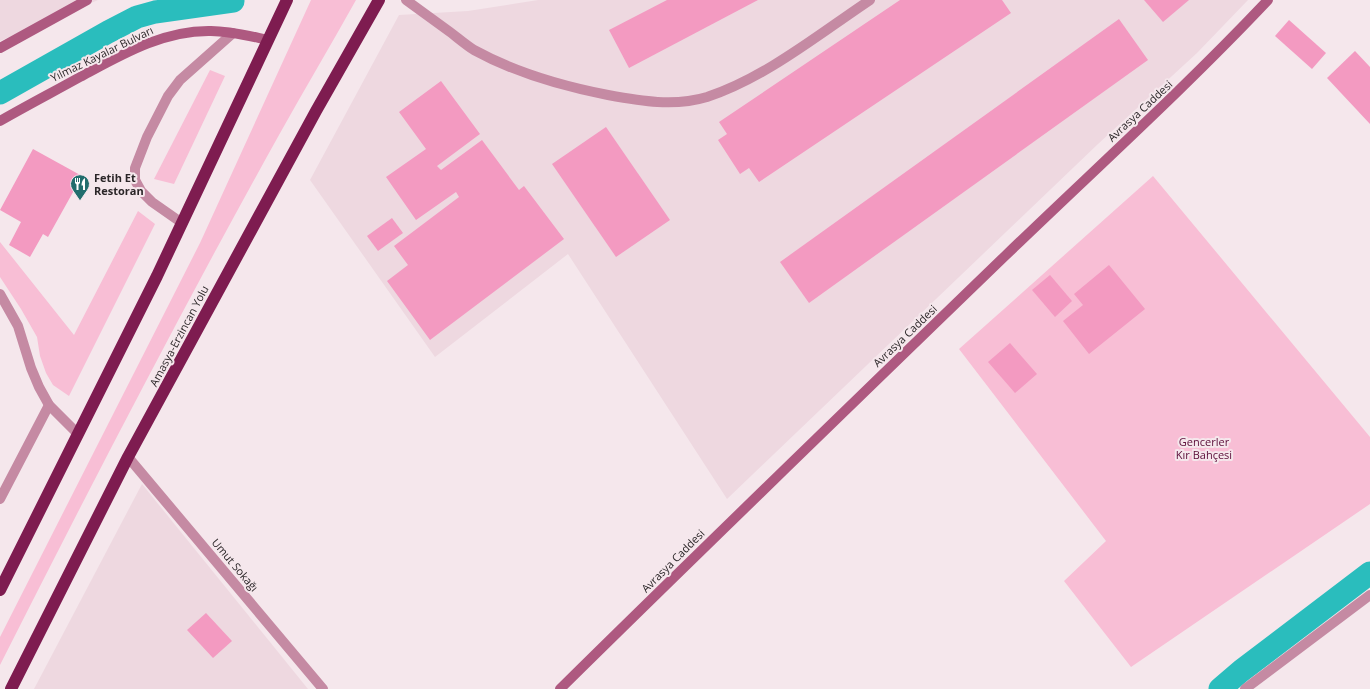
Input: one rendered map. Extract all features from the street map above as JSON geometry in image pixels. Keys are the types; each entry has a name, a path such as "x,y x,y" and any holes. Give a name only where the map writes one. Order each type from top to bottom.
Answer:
{"highway":[{"path":"0,590 157,276 287,0"},
{"name":"Amasya-Erzincan Yolu","path":"11,689 128,457 304,132 379,0"}],"street":[{"path":"0,48 87,0"},
{"path":"406,0 472,49 500,63 540,79 576,89 643,102 681,103 728,90 753,78 870,0"},
{"name":"Avrasya Caddesi","path":"560,689 750,502 1092,172 1184,86 1268,0"},
{"name":"Yılmaz Kayalar Bulvarı","path":"0,121 111,60 144,44 168,36 191,32 210,31 233,33 268,40"},
{"path":"182,223 152,202 141,191 135,180 135,168 147,137 172,90 180,80 233,33"},
{"path":"0,294 18,326 31,368 49,405 78,434"},
{"path":"0,499 49,405"},
{"name":"Umut Sokağı","path":"128,457 323,689"},
{"path":"1245,689 1370,595"}],"shaded area":[{"path":"0,0 98,0 0,41"},
{"path":"538,0 1248,0 1197,53 1098,144 727,499 568,254 435,357 310,180 399,15 468,11"},
{"path":"142,484 308,689 34,689"}],"green space":[{"path":"311,0 356,0 279,135 207,266 102,465 0,665 0,637 200,243"},
{"path":"210,70 225,76 174,184 154,179"},
{"name":"Gencerler Kır Bahçesi","path":"1153,176 1370,437 1370,504 1131,667 1064,581 1106,541 959,349"},
{"path":"138,211 155,224 69,396 53,385 46,373 40,356 37,337 0,277 0,242 74,335"}],"building":[{"path":"667,0 758,0 629,68 609,30"},
{"path":"900,0 1002,0 1011,13 759,182 749,168 740,174 718,140 727,134 719,122"},
{"path":"1144,0 1189,0 1163,22"},
{"path":"1119,19 1148,60 809,303 780,262"},
{"path":"1289,20 1326,53 1312,69 1275,36"},
{"path":"1355,51 1370,67 1370,124 1327,78"},
{"path":"441,81 480,134 437,166 441,170 482,140 519,190 524,186 564,239 430,340 387,281 408,265 394,246 459,197 456,192 416,220 386,177 426,149 399,112"},
{"path":"606,127 670,220 616,257 552,164"},
{"path":"33,149 82,176 48,237 43,234 30,257 9,245 21,222 0,210"},
{"path":"392,218 403,233 378,251 367,236"},
{"path":"1109,265 1145,309 1089,354 1063,321 1083,305 1074,294"},
{"path":"1050,275 1072,301 1055,317 1032,290"},
{"path":"1010,343 1037,374 1015,393 988,362"},
{"path":"206,613 232,641 213,658 187,630"}],"waterway":[{"path":"0,93 137,17 155,12 233,1"},
{"path":"1220,689 1241,671 1370,573"}],"place":[{"name":"Fetih Et Restoran","path":"80,201"}]}
